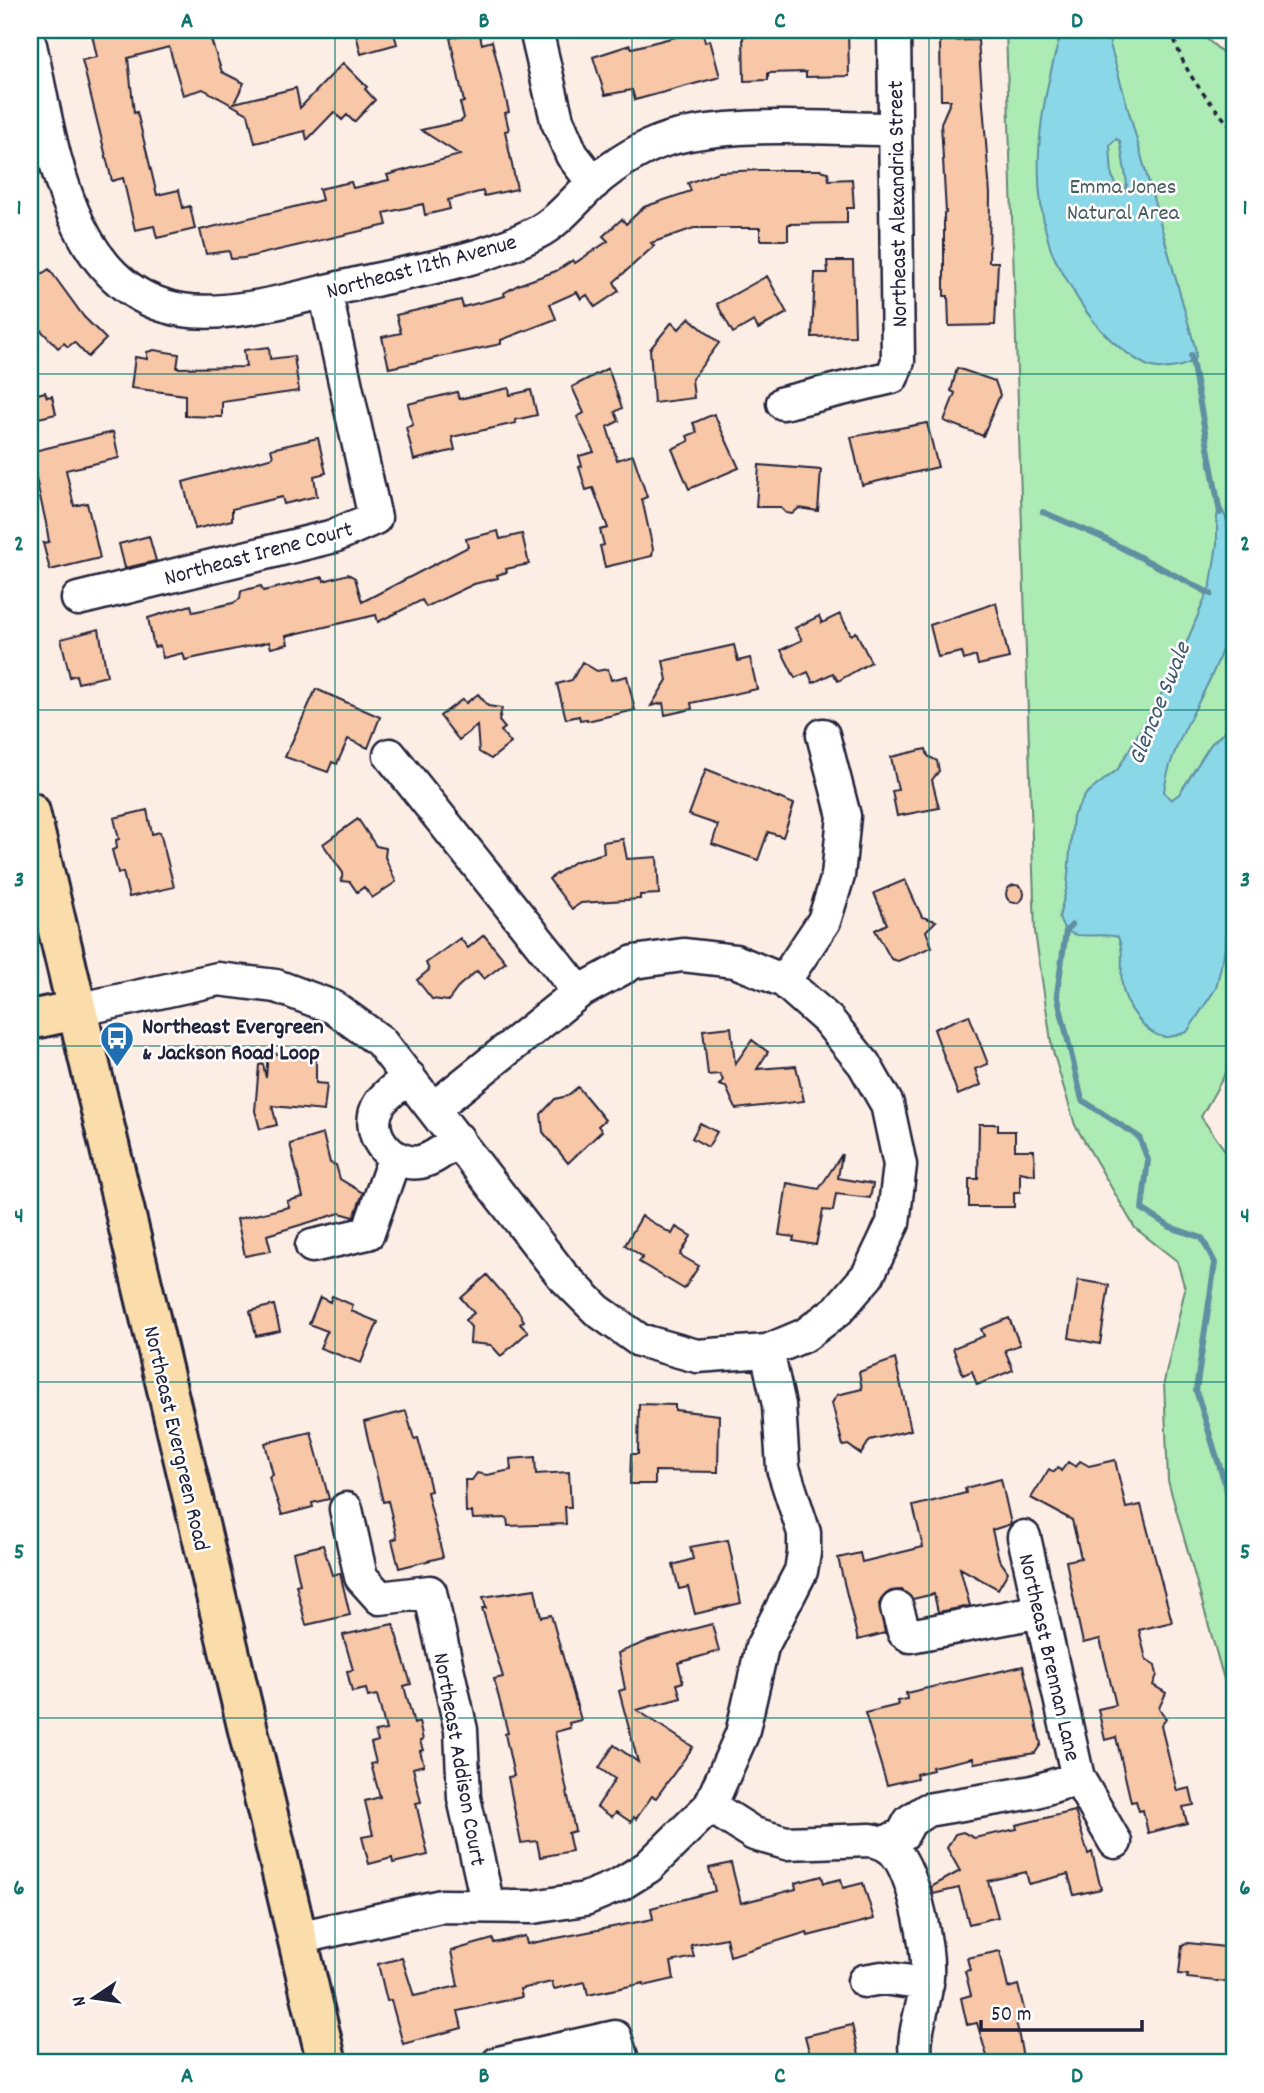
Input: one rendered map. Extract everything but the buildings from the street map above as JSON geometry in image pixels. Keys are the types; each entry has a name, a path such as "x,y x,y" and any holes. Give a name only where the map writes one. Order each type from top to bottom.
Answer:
{"main road":[{"name":"Northeast Evergreen Road","path":"30,812 327,2063"},
{"path":"30,1020 77,1010"}],"street":[{"path":"536,30 557,120 572,155 594,183"},
{"name":"Northeast Alexandria Street","path":"783,403 892,377 898,361 894,30"},
{"name":"Northeast 12th Avenue","path":"30,45 64,188 80,233 121,283 151,300 182,310 225,311 325,291 498,250 539,232 625,158 666,140 712,129 895,129"},
{"name":"Northeast Irene Court","path":"78,599 334,536 375,518 325,291"},
{"path":"784,981 824,921 838,876 844,816 823,735"},
{"path":"390,755 579,992"},
{"path":"77,1010 218,979 276,986 333,1007 380,1041 562,1275 597,1310 639,1340 697,1356 767,1351 805,1335 827,1318 868,1275 893,1223 900,1164 887,1104 864,1064 828,1020 784,981 735,961 683,955 634,962 579,992 434,1108"},
{"path":"409,1077 380,1103 376,1113 377,1136 394,1159 411,1162 427,1160 458,1139"},
{"path":"312,1246 368,1233 394,1159"},
{"path":"297,1938 441,1906 564,1905 619,1885 648,1867 710,1806 742,1734 762,1647 801,1571 804,1553 804,1533 783,1468 780,1415 767,1351"},
{"name":"Northeast Addison Court","path":"346,1509 360,1577 380,1598 430,1592 461,1730 464,1798 488,1906"},
{"name":"Northeast Brennan Lane","path":"1024,1536 1078,1778 1115,1842"},
{"path":"897,1608 904,1632 910,1636 1041,1611"},
{"name":"Northeast Brennan Lane","path":"894,1838 918,1814 939,1806 949,1807 967,1801 1033,1791 1078,1778"},
{"path":"710,1806 754,1834 786,1843 894,1838 926,1952 927,1984 915,2037 917,2063"},
{"path":"864,1981 882,1978 927,1984"},
{"path":"498,2063 615,2037 623,2063"}],"path":[{"path":"1172,30 1176,49 1192,84 1234,131"}],"green space":[{"name":"Emma Jones Natural Area","path":"1006,30 1196,30 1234,62 1234,1058 1201,1117 1234,1163 1234,1715 1168,1481 1164,1382 1185,1289 1177,1261 1135,1228 1075,1125 1052,1048 1035,932"}],"water":[{"path":"1062,30 1106,30 1195,347 1196,357 1186,364 1173,368 1152,367 1134,358 1112,341 1084,309 1052,252 1043,220 1039,165 1043,110","holes":["1116,139 1120,141 1127,184 1125,191 1120,191 1112,176 1110,145"]},
{"path":"1220,506 1228,526 1230,548 1231,603 1227,633 1209,681 1174,753 1164,792 1171,800 1179,794 1211,744 1234,723 1234,879 1225,948 1216,988 1187,1032 1166,1037 1144,1025 1127,1001 1122,985 1122,954 1118,937 1075,935 1068,932 1059,917 1067,886 1073,816 1086,794 1118,769 1175,670 1211,584"}],"waterway":[{"name":"Glencoe Swale","path":"1191,355 1220,513"},
{"path":"1043,512 1101,537 1211,594"},
{"path":"1234,703 1227,713 1234,729"},
{"name":"Glencoe Swale","path":"1072,925 1066,931 1057,994 1082,1100 1139,1137 1148,1160 1142,1209 1170,1227 1202,1238 1215,1263 1196,1390 1234,1513"}],"place":[{"name":"Northeast Evergreen & Jackson Road Loop","path":"117,1068"}]}
